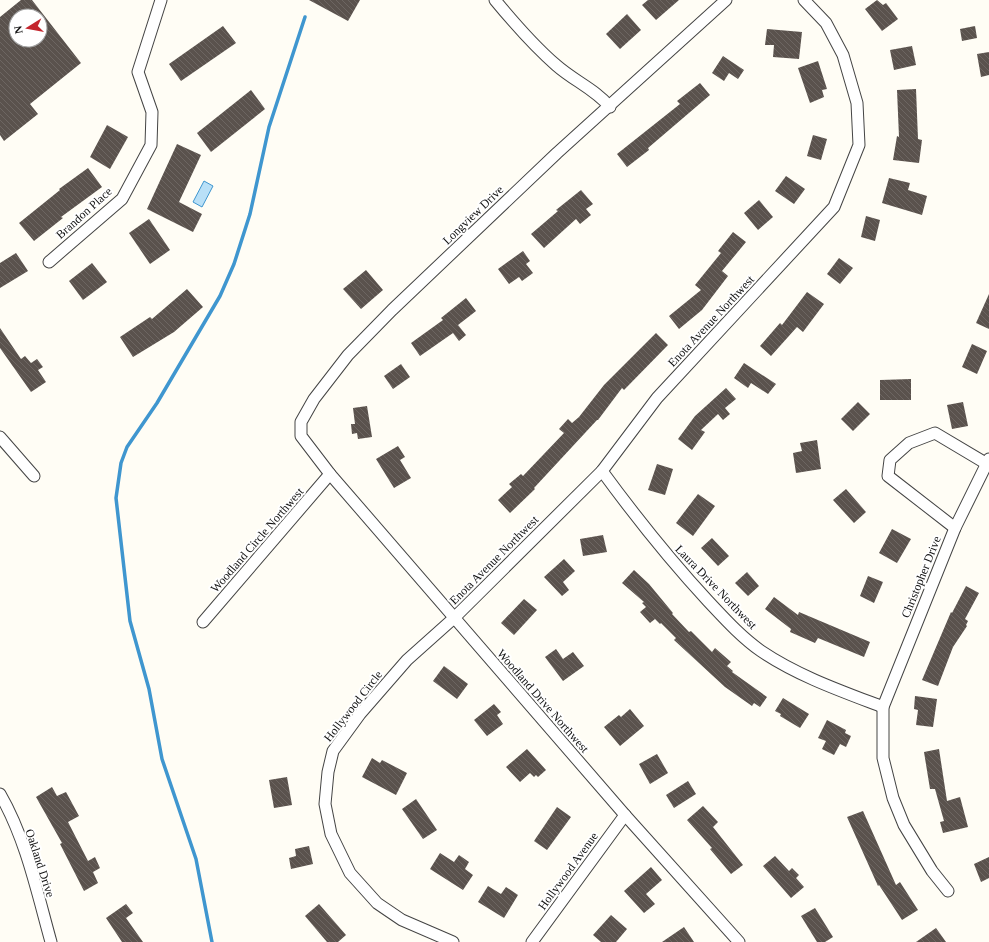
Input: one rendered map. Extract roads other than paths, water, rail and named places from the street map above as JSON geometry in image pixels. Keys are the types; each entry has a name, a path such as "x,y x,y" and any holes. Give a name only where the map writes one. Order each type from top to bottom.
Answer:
{"street":[{"name":"Brandon Place","path":"49,262 122,199 151,145 152,112 138,72 161,0"},
{"path":"495,0 530,40 557,66 601,96 610,107"},
{"name":"Longview Drive","path":"330,474 301,436 301,422 319,393 348,355 392,310 557,153 610,107 726,0"},
{"name":"Enota Avenue Northwest","path":"454,618 602,471 658,398 834,207 859,145 857,103 843,55 826,23 804,0"},
{"path":"954,528 888,476 890,460 909,444 935,433 988,462"},
{"path":"0,437 34,476"},
{"name":"Christopher Drive","path":"883,707 954,528 988,462"},
{"name":"Laura Drive Northwest","path":"602,471 631,511 683,574 730,624 761,651 822,684 883,707"},
{"name":"Woodland Drive Northwest","path":"330,474 625,815 739,942"},
{"name":"Woodland Circle Northwest","path":"203,622 330,474"},
{"name":"Hollywood Circle","path":"454,618 407,660 360,714 333,751 328,772 325,804 331,834 350,873 377,903 402,920 454,942"},
{"path":"883,707 883,758 893,798 904,826 932,871 948,890"},
{"name":"Oakland Drive","path":"0,794 7,806 30,864 51,942"},
{"name":"Hollywood Avenue","path":"532,942 625,815"}],"water":[{"path":"204,181 213,186 202,207 193,202"}],"waterway":[{"path":"212,942 196,859 162,759 149,689 130,621 116,498 121,463 127,447 157,403 220,296 234,264 250,214 269,127 305,17"}]}
